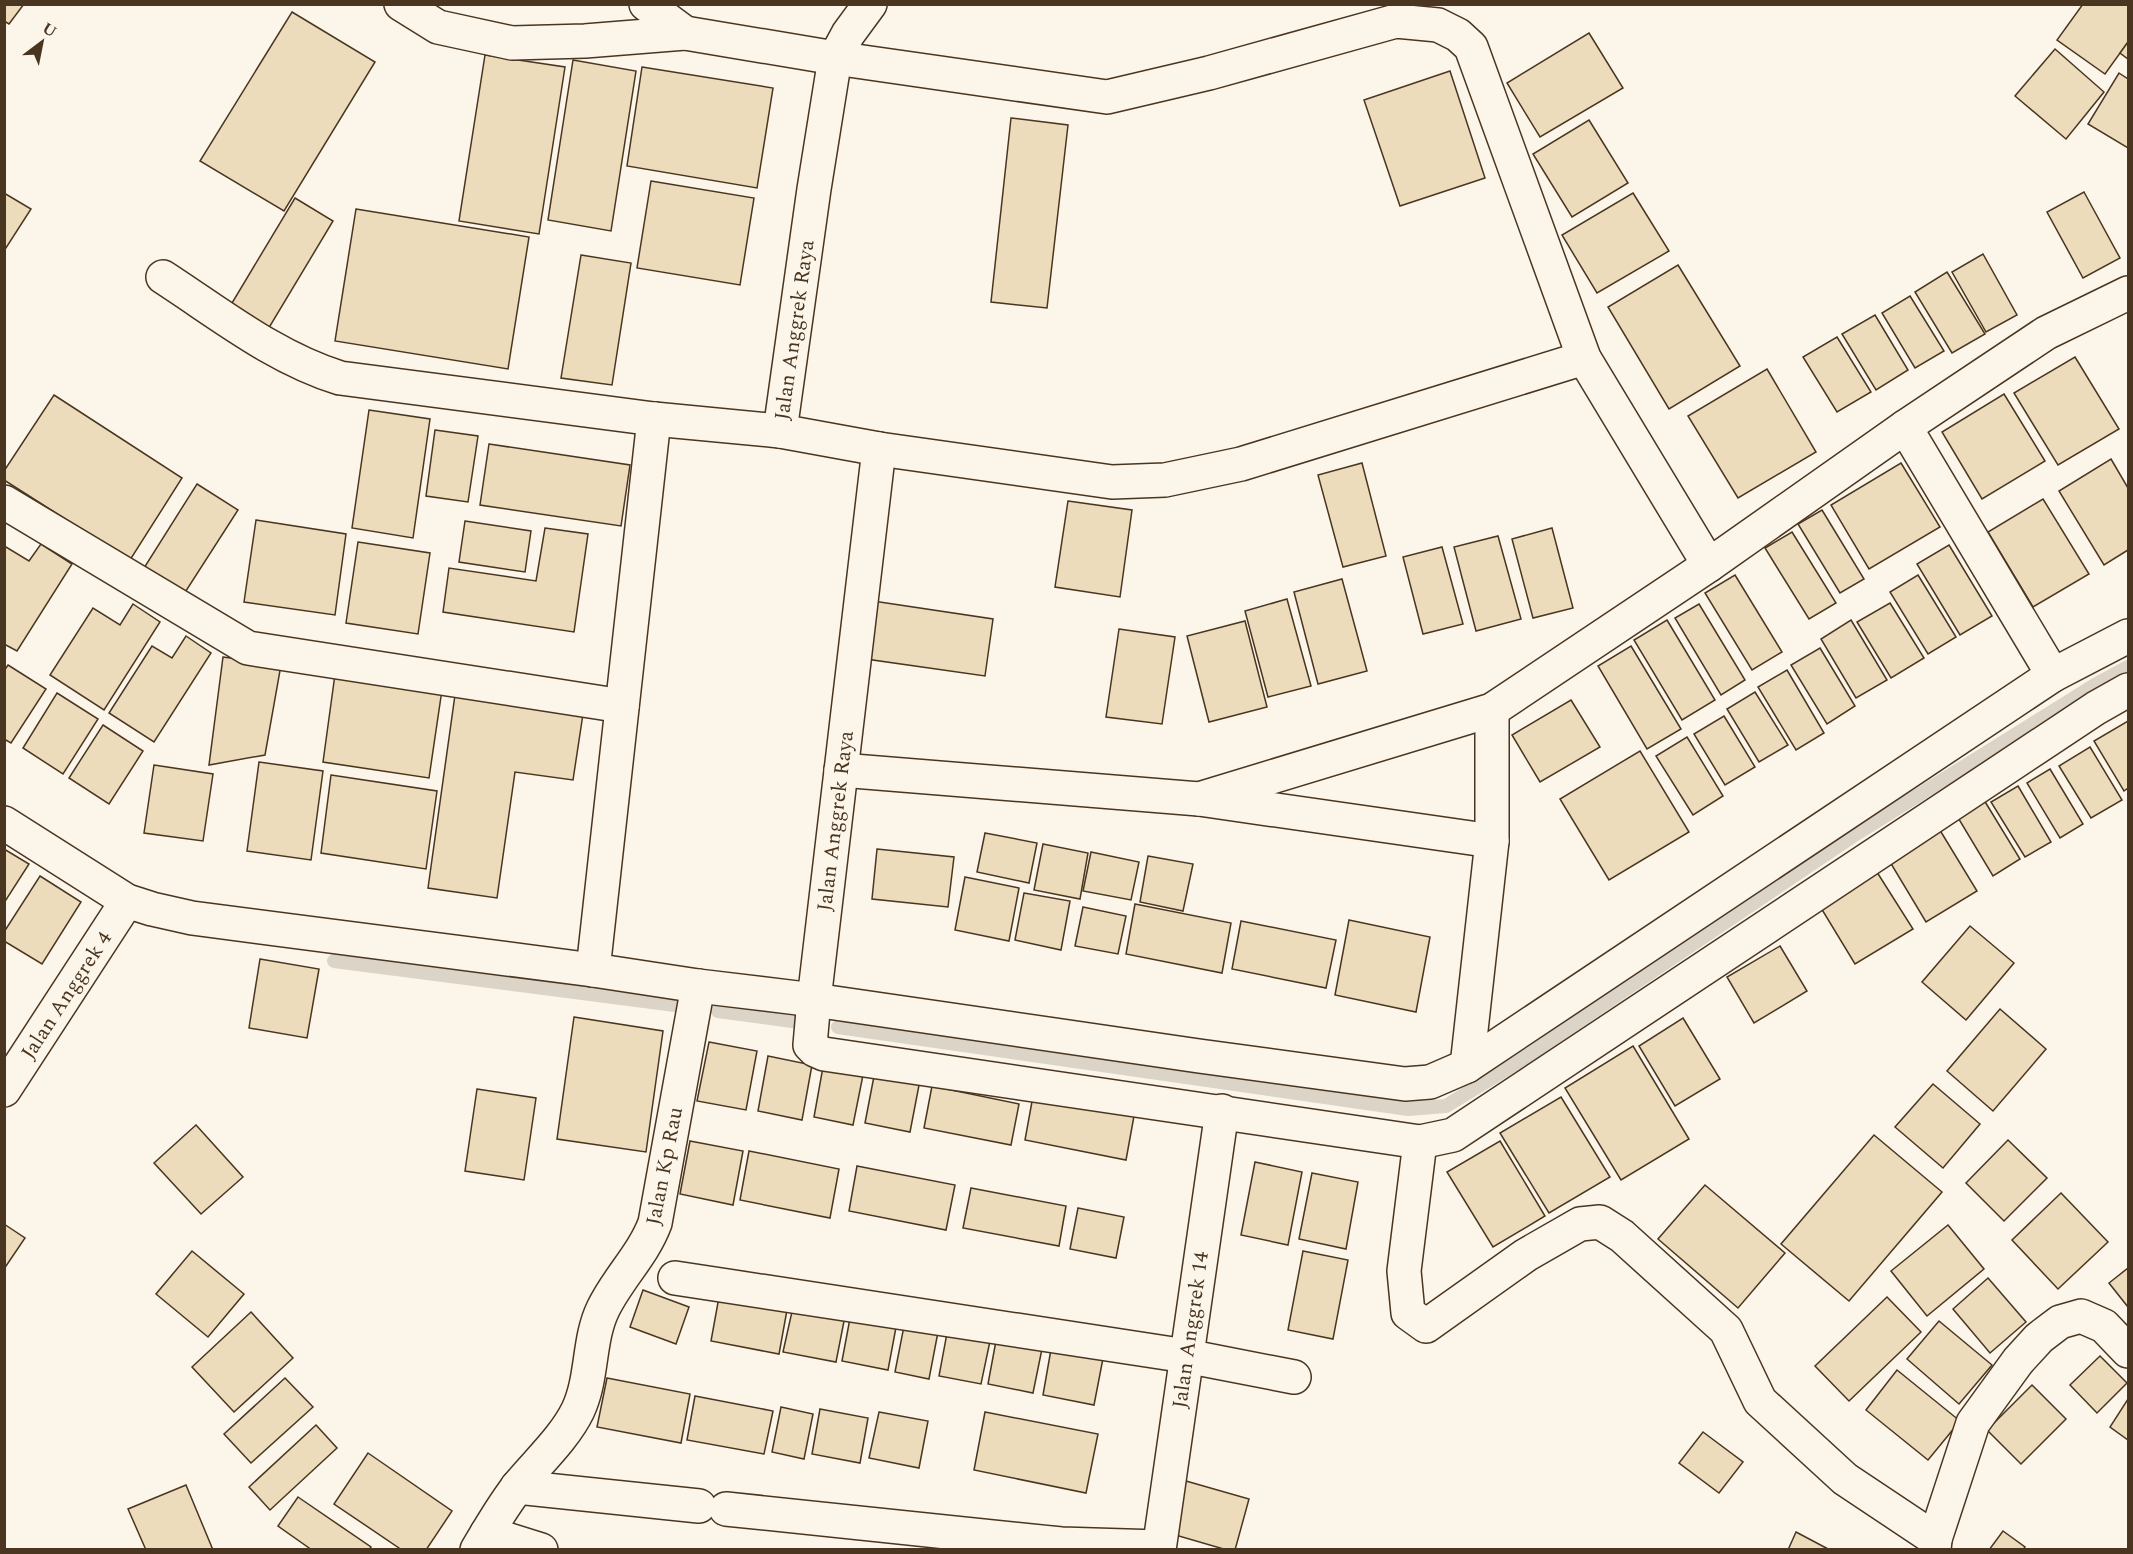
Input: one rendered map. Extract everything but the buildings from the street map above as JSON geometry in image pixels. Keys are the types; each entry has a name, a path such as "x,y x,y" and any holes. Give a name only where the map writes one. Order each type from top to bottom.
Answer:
{"street":[{"path":"401,4 438,27 512,43 585,41 685,33 835,58 1107,97 1209,73 1396,21 1438,25 1458,35 1471,47 1584,358 1709,566"},
{"path":"646,4 685,33"},
{"path":"835,58 848,34 870,4"},
{"name":"Jalan Anggrek Raya","path":"835,58 780,431 879,449 810,1045 824,1054 1222,1111"},
{"path":"163,277 284,355 313,370 340,378 654,419 780,431"},
{"path":"1199,799 1492,710 1709,566 1905,428 2046,333 2128,294"},
{"path":"879,449 1112,482 1165,480 1241,464 1584,358"},
{"path":"592,970 654,419"},
{"path":"1905,428 2053,675"},
{"path":"4,501 248,648 622,706"},
{"path":"4,823 128,901 192,918 814,1000 1405,1084 1430,1082 1467,1066 2053,675 2128,636"},
{"path":"1222,1111 1420,1142 1453,1135 2096,708 2128,690"},
{"path":"1467,1066 1492,841 1492,710"},
{"path":"841,770 1199,799 1492,841"},
{"name":"Jalan Anggrek 4","path":"4,1090 128,901"},
{"name":"Jalan Kp Rau","path":"482,1541 517,1487 571,1422 585,1394 595,1329 606,1302 649,1240 655,1223 698,986"},
{"name":"Jalan Anggrek 14","path":"1159,1548 1222,1111"},
{"path":"1420,1142 1404,1271 1408,1313 1426,1326 1526,1255 1580,1224 1600,1222 1622,1236 1726,1330 1760,1401 1845,1479 1934,1544 1973,1423 2018,1361 2039,1338 2061,1322 2081,1316 2104,1326 2128,1351"},
{"path":"675,1278 1186,1356 1294,1377"},
{"path":"517,1487 1060,1547 1159,1548"},
{"path":"482,1541 541,1550"}],"waterway":[{"path":"838,1027 1408,1109 1446,1106 1518,1062 1856,834 2095,685 2128,667"},
{"path":"334,961 675,1005"},
{"path":"718,1011 792,1021"}]}
